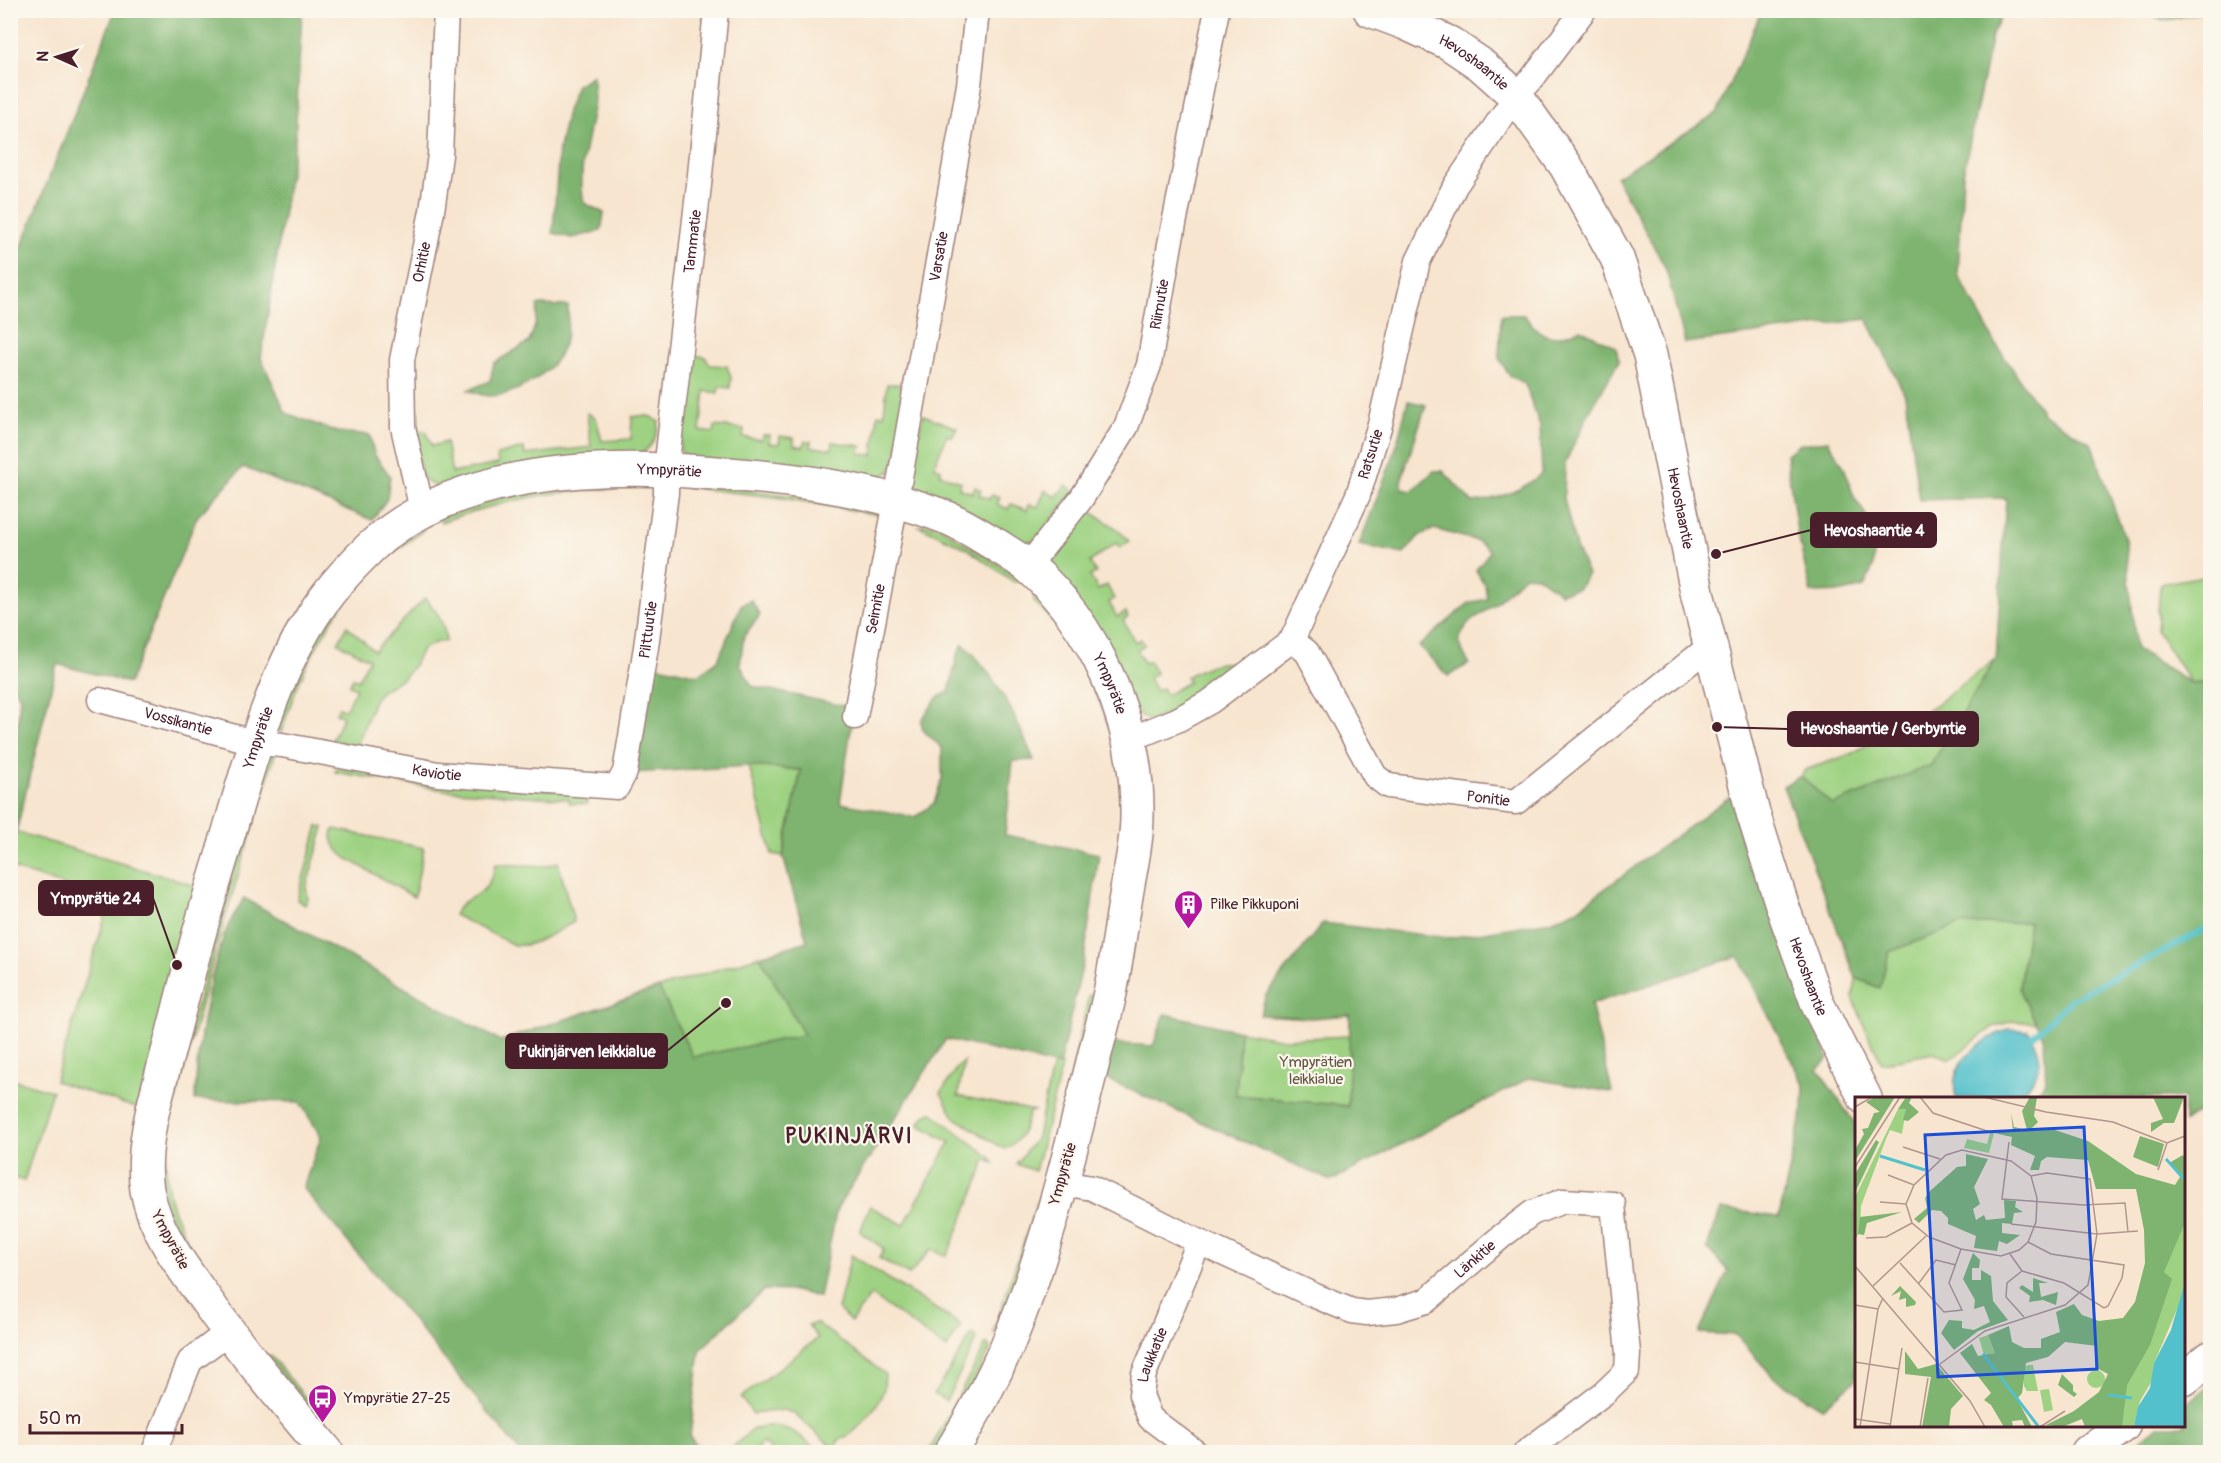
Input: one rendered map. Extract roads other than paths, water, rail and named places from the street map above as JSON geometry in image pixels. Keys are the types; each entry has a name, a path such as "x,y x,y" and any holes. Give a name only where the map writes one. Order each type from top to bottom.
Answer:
{"street":[{"name":"Orhitie","path":"422,510 403,427 402,360 432,211 440,155 446,10"},
{"name":"Tammatie","path":"666,470 716,10"},
{"name":"Varsatie","path":"896,501 969,85 977,10"},
{"name":"Riimutie","path":"1028,566 1081,499 1126,427 1149,365 1170,244 1216,10"},
{"name":"Hevoshaantie","path":"1370,10 1449,43 1480,64 1516,96 1566,166 1617,258 1650,355 1710,646 1753,813 1783,908 1818,1005 1864,1097"},
{"name":"Ratsutie","path":"1130,739 1177,720 1211,701 1292,640 1358,495 1380,424 1418,261 1455,186 1516,96 1531,80 1584,10"},
{"name":"Ympyrätie","path":"327,1452 228,1332 188,1275 157,1221 147,1192 145,1164 150,1126 205,909 276,690 294,648 312,616 337,583 373,546 422,510 457,496 499,484 561,472 626,469 666,470 805,482 896,501 956,521 1028,566 1066,608 1097,654 1117,698 1130,739 1137,784 1138,826 1110,993 1062,1183 1029,1288 1006,1348 969,1422 951,1452"},
{"name":"Pilttuutie","path":"617,787 625,772 646,647 666,493 666,470"},
{"name":"Seimitie","path":"855,717 896,501"},
{"name":"Ponitie","path":"1292,640 1307,652 1375,776 1388,786 1516,802 1710,646"},
{"name":"Vossikantie","path":"100,700 257,743"},
{"name":"Kaviotie","path":"257,743 282,745 438,774 617,787"},
{"name":"Länkitie","path":"1062,1183 1092,1188 1199,1242 1352,1311 1367,1313 1396,1310 1426,1301 1532,1213 1563,1201 1613,1204 1628,1353 1627,1371 1604,1393 1526,1452"},
{"name":"Laukkatie","path":"1195,1452 1150,1418 1141,1395 1144,1374 1199,1242"},
{"path":"154,1452 190,1361 228,1332"},
{"path":"2185,1378 2211,1358"}],"water":[{"path":"2008,1029 2028,1031 2040,1059 2036,1075 2018,1097 1956,1097 1955,1079 1962,1062 1975,1048"}],"waterway":[{"path":"2032,1037 2072,999 2210,927"}],"place":[{"name":"Hevoshaantie 4","path":"1716,554"},
{"name":"Hevoshaantie / Gerbyntie","path":"1717,727"},
{"name":"Pilke Pikkuponi","path":"1189,930"},
{"name":"Ympyrätie 24","path":"177,965"},
{"name":"Pukinjärven leikkialue","path":"726,1003"},
{"name":"Ympyrätie 27-25","path":"323,1424"}],"district":[{"name":"PUKINJÄRVI","path":"849,1136"}],"park label":[{"name":"Ympyrätien leikkialue","path":"1316,1070"}]}
